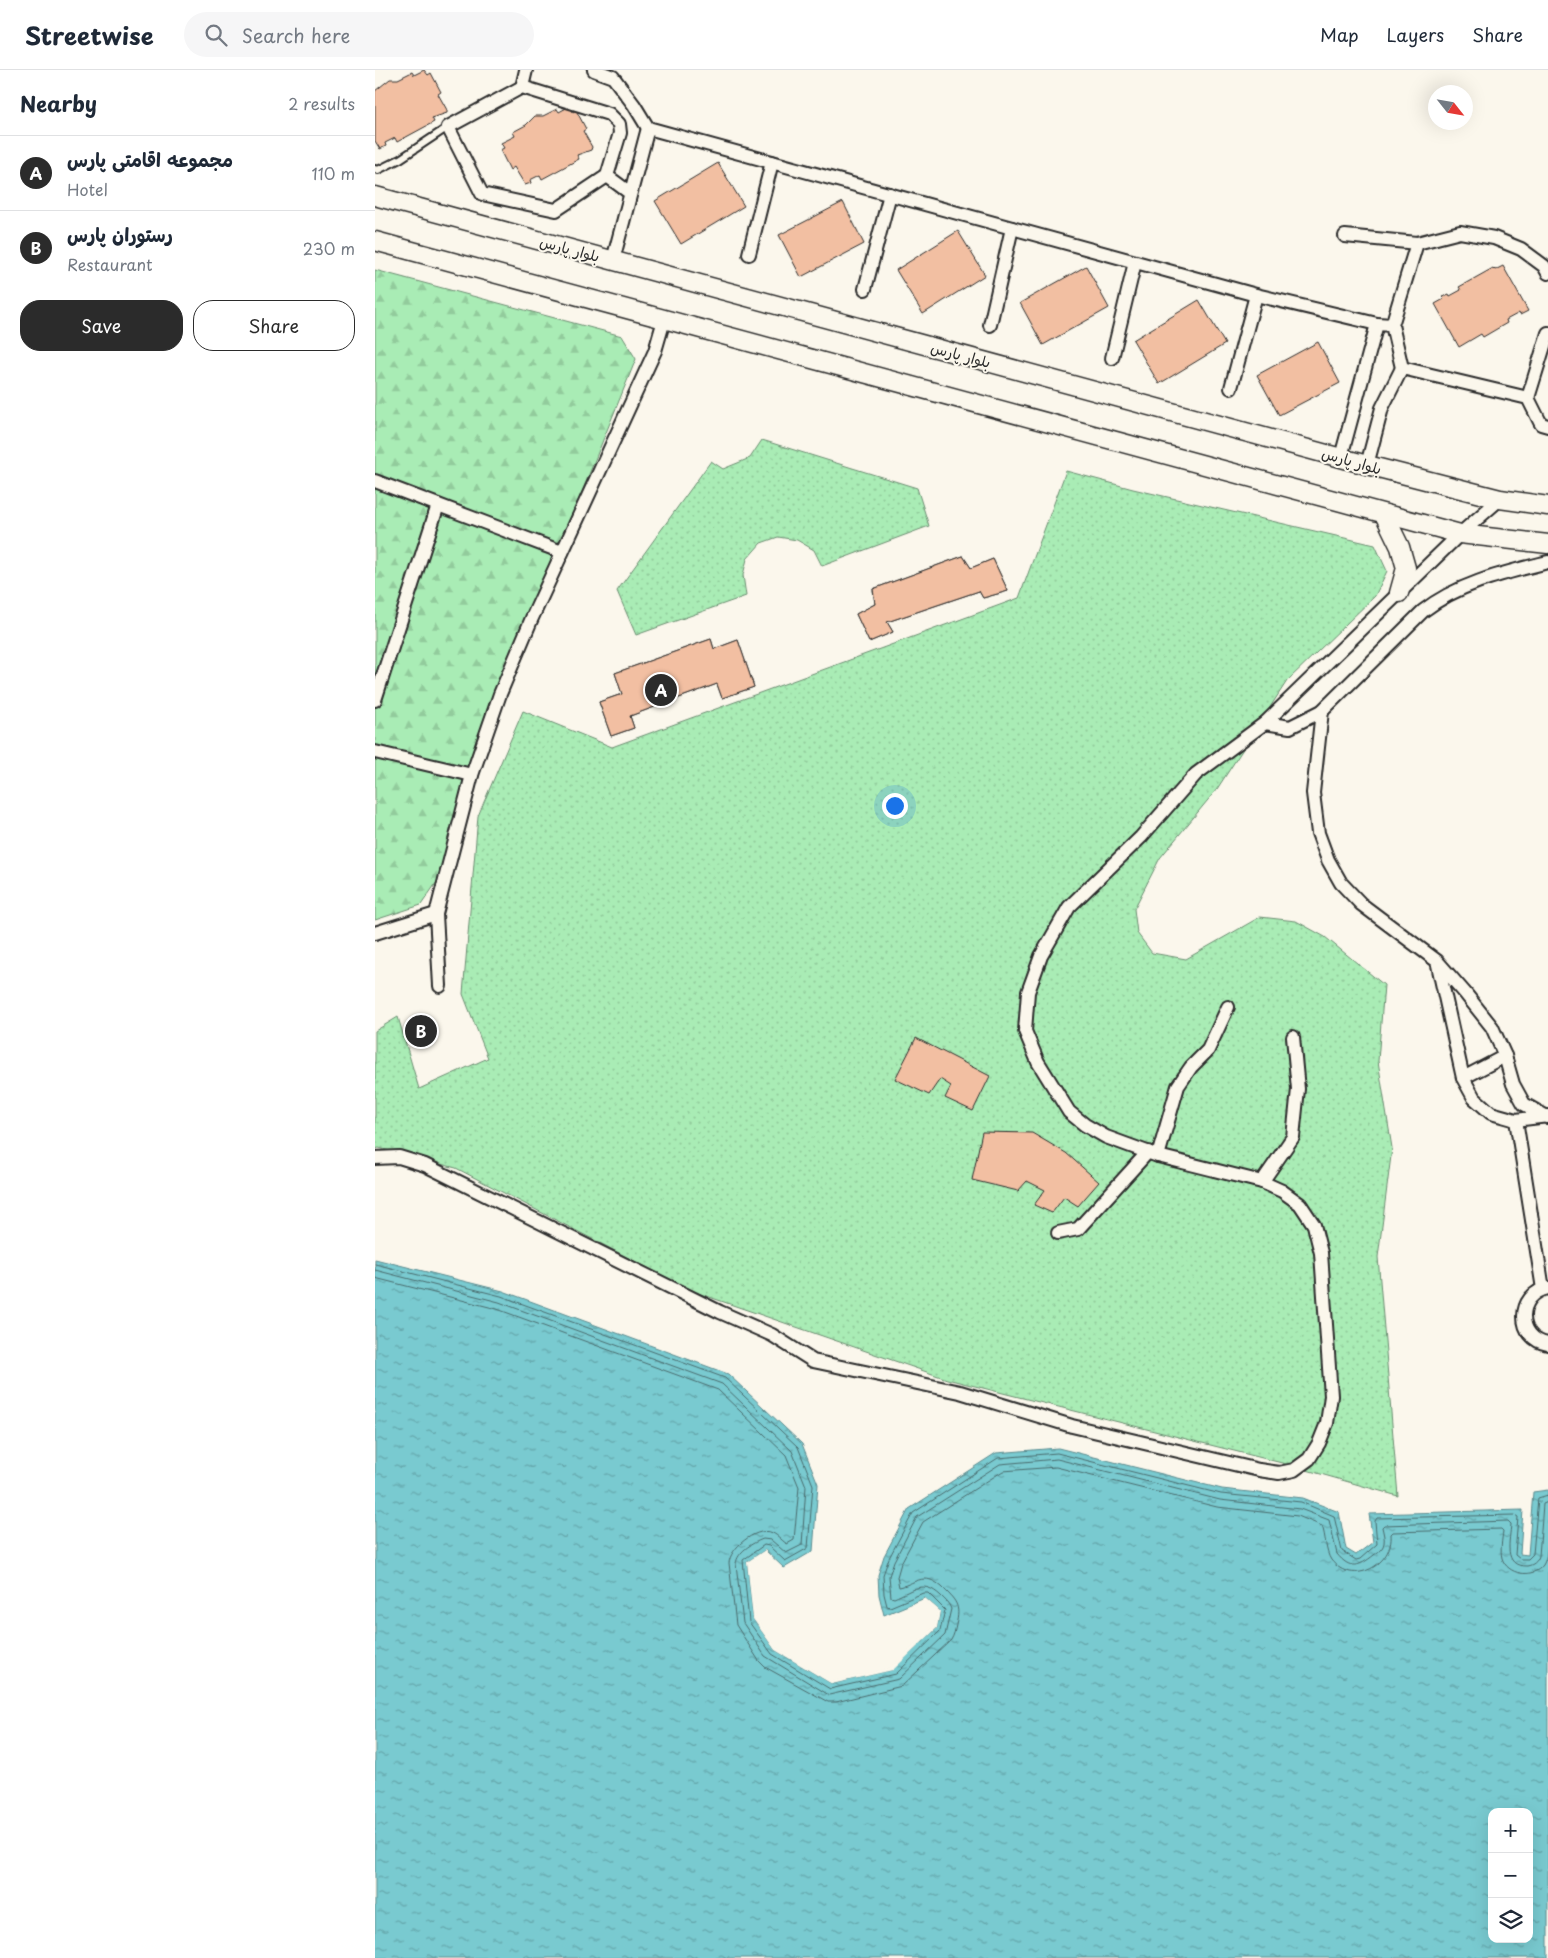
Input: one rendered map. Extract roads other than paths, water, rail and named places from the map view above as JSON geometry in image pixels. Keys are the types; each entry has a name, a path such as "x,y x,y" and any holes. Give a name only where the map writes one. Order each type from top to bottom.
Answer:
{"main road":[{"name":"بلوار پارس","path":"375,196 1367,465 1500,499 1548,506"},
{"path":"375,241 1460,534 1548,544"},
{"path":"1384,514 1400,547 1405,568 1399,593"}],"street":[{"path":"522,87 526,70"},
{"path":"594,70 613,77 648,128 1256,295 1377,324 1393,325"},
{"path":"522,87 609,114 619,124 620,133 607,176 556,210 482,194 448,127 522,87"},
{"path":"613,260 648,128"},
{"path":"749,254 772,162"},
{"path":"607,176 630,193"},
{"path":"865,289 889,194"},
{"path":"990,325 1012,228"},
{"path":"1345,236 1417,243 1460,232 1494,238 1521,249 1544,266 1548,273"},
{"path":"1367,465 1382,408 1402,368 1393,325 1417,243"},
{"path":"1112,358 1135,262"},
{"path":"1231,388 1256,295"},
{"path":"440,986 436,914 472,775 500,694 562,552 655,351 664,320"},
{"path":"1341,457 1377,324"},
{"path":"1548,333 1528,398 1541,424 1548,426"},
{"path":"1402,368 1528,398"},
{"path":"375,481 562,552"},
{"path":"375,1158 399,1157 425,1165 720,1312 772,1335 813,1361 960,1392 1072,1426 1279,1473 1295,1470 1309,1459 1319,1443 1327,1423 1331,1396 1321,1253 1314,1225 1300,1204 1282,1191 1262,1182 1153,1154 1106,1137 1085,1125 1069,1112 1038,1062 1025,1031 1028,992 1041,956 1069,907 1141,836 1196,774 1265,723 1460,534 1500,499"},
{"path":"375,700 438,505"},
{"path":"1265,723 1291,727 1322,711 1423,611 1438,599 1495,575 1548,562"},
{"path":"1322,711 1313,793 1319,833 1328,860 1341,883 1361,904 1437,961 1491,1027 1505,1056 1513,1084 1524,1104 1547,1116"},
{"path":"375,752 472,775"},
{"path":"375,933 436,914"},
{"path":"1437,961 1463,1078 1474,1098 1491,1113 1516,1120 1547,1116"},
{"path":"1059,1233 1078,1229 1153,1154 1178,1086 1191,1067 1208,1050 1228,1007"},
{"path":"1262,1182 1293,1137 1298,1089 1293,1037"},
{"path":"1463,1078 1505,1056"},
{"path":"1516,1120 1545,1289 1535,1293 1528,1300 1523,1318 1525,1327 1530,1334 1537,1340 1548,1344"}],"lane":[{"path":"375,169 378,170 400,159 448,127"}],"water":[{"path":"375,1259 503,1291 728,1374 802,1444 818,1484 813,1551 784,1568 765,1550 747,1562 753,1619 775,1650 832,1684 892,1670 937,1628 940,1611 925,1598 884,1615 879,1595 878,1575 884,1556 909,1509 996,1453 1058,1448 1222,1489 1303,1498 1339,1512 1346,1549 1356,1555 1373,1542 1369,1514 1523,1510 1520,1554 1528,1555 1533,1492 1548,1490 1548,1958 375,1958"}],"place":[{"name":"مجموعه اقامتی پارس","path":"661,690"},
{"name":"رستوران پارس","path":"421,1031"}]}
